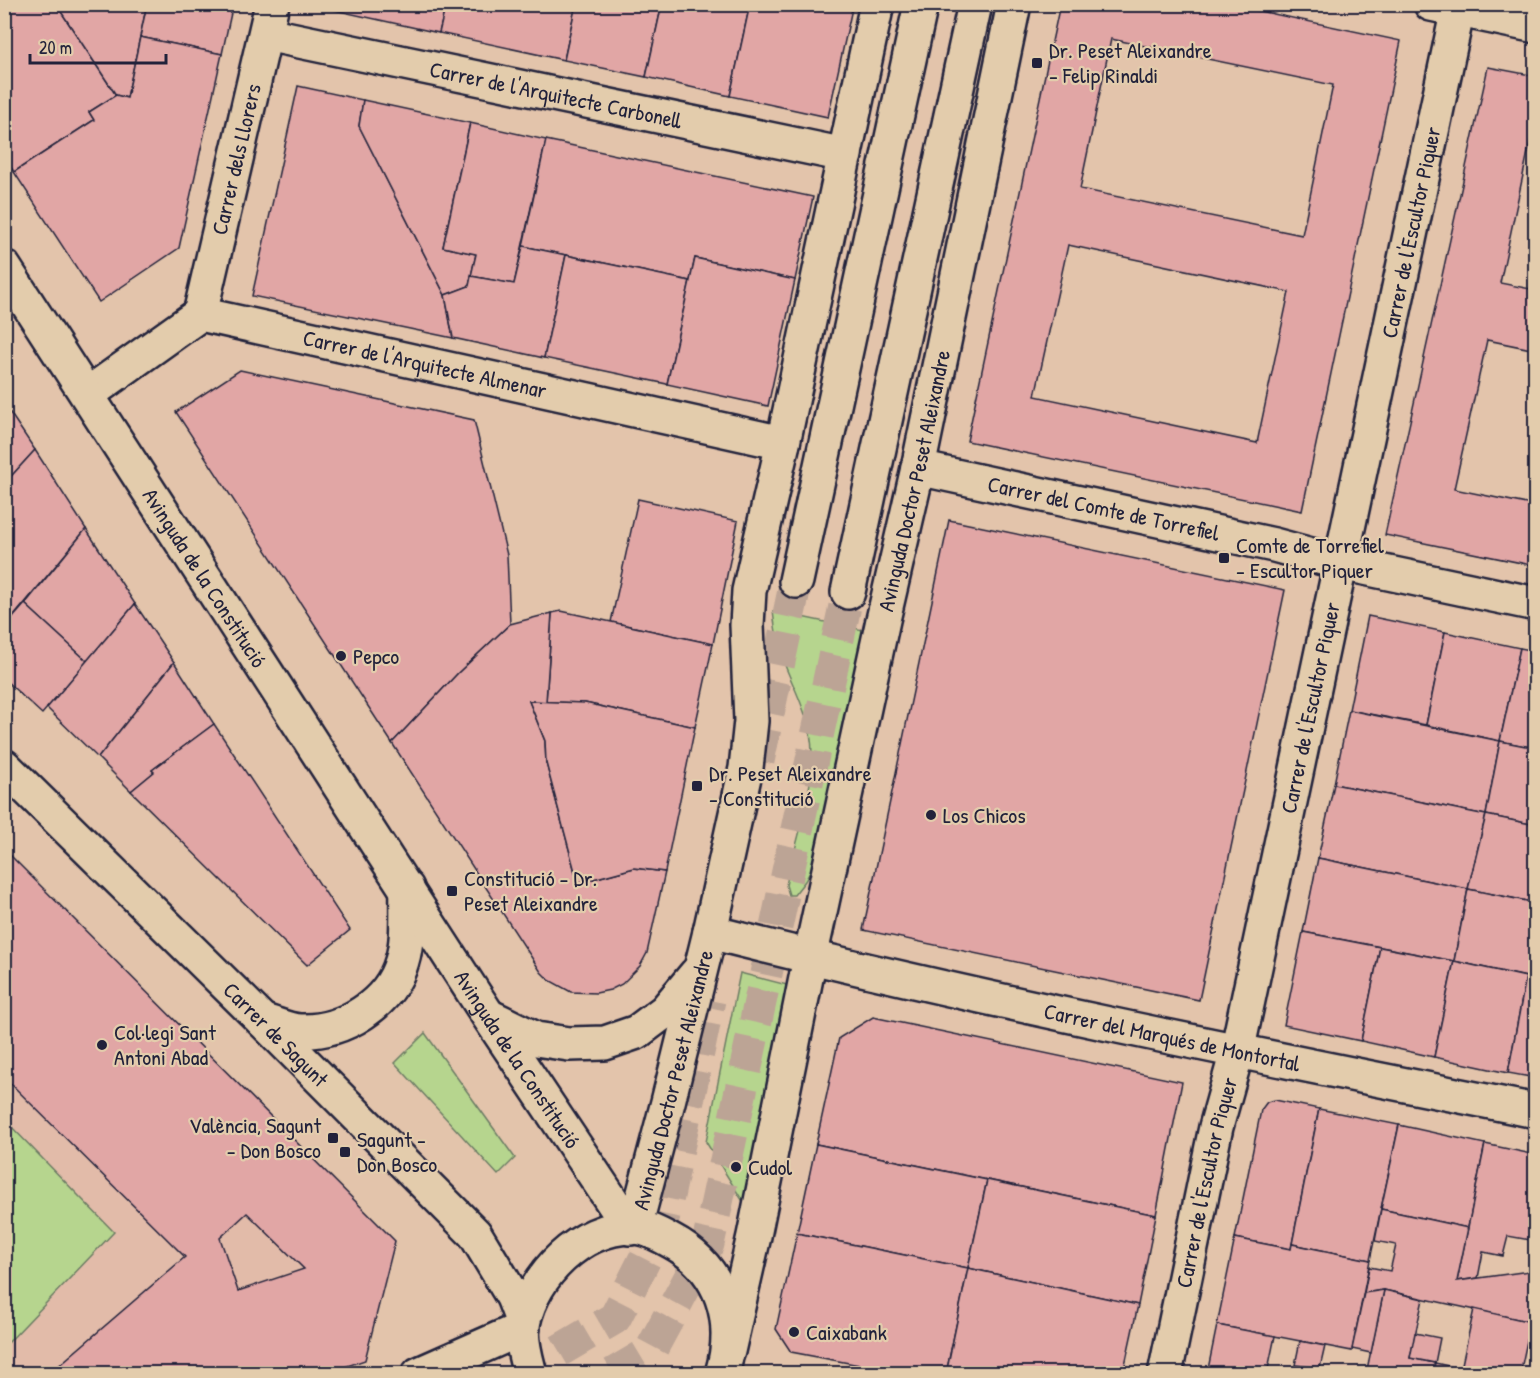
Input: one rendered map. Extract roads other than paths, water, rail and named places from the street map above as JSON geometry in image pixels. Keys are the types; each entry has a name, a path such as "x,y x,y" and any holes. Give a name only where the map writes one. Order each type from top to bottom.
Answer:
{"main road":[{"name":"Avinguda Doctor Peset Aleixandre","path":"633,1227 668,1102 710,932 746,768 751,721 747,625 749,591 877,4"},
{"path":"796,581 921,4"},
{"name":"Avinguda Doctor Peset Aleixandre","path":"848,592 975,4"},
{"name":"Avinguda Doctor Peset Aleixandre","path":"730,1363 810,958 918,468 1014,4"},
{"path":"1449,6 1536,26"},
{"name":"Carrer de l'Escultor Piquer","path":"1165,1374 1216,1127 1238,1052 1341,563 1449,6"},
{"name":"Carrer de l'Arquitecte Carbonell","path":"269,19 845,154"},
{"name":"Carrer dels Llorers","path":"200,314 269,19"},
{"name":"Avinguda de la Constitució","path":"4,267 489,1017 633,1227"},
{"path":"88,394 200,314"},
{"name":"Carrer de l'Arquitecte Almenar","path":"200,314 783,443"},
{"name":"Carrer del Comte de Torrefiel","path":"918,468 1274,545 1341,563 1536,604"},
{"name":"Carrer de Sagunt","path":"4,766 475,1234 513,1297 523,1325"},
{"path":"263,1021 299,1030 333,1027 359,1015 380,1001 392,985 402,963 406,942 406,888"},
{"name":"Avinguda Doctor Peset Aleixandre","path":"710,932 810,958"},
{"name":"Carrer del Marqués de Montortal","path":"810,958 1238,1052 1536,1111"},
{"path":"489,1017 536,1039 569,1044 605,1042 637,1032 664,1011 699,970"},
{"path":"530,1374 524,1351 523,1325 531,1300 546,1275 579,1244 609,1230 633,1227 661,1235 681,1246 707,1269 723,1298 728,1321 730,1363"},
{"path":"419,1374 523,1325"}],"tunnel":[{"path":"758,761 796,581"},
{"path":"613,1374 650,1352 708,1244 848,592"},
{"path":"516,1374 615,1318 662,1225 709,1000"}],"place":[{"name":"Dr. Peset Aleixandre - Felip Rinaldi","path":"1037,63"},
{"name":"Comte de Torrefiel - Escultor Piquer","path":"1224,558"},
{"name":"Pepco","path":"341,656"},
{"name":"Dr. Peset Aleixandre - Constitució","path":"697,786"},
{"name":"Los Chicos","path":"931,815"},
{"name":"Constitució - Dr. Peset Aleixandre","path":"452,891"},
{"name":"Col·legi Sant Antoni Abad","path":"102,1045"},
{"name":"València, Sagunt - Don Bosco","path":"333,1138"},
{"name":"Sagunt - Don Bosco","path":"345,1152"},
{"name":"Cudol","path":"736,1167"},
{"name":"Caixabank","path":"794,1332"}]}
